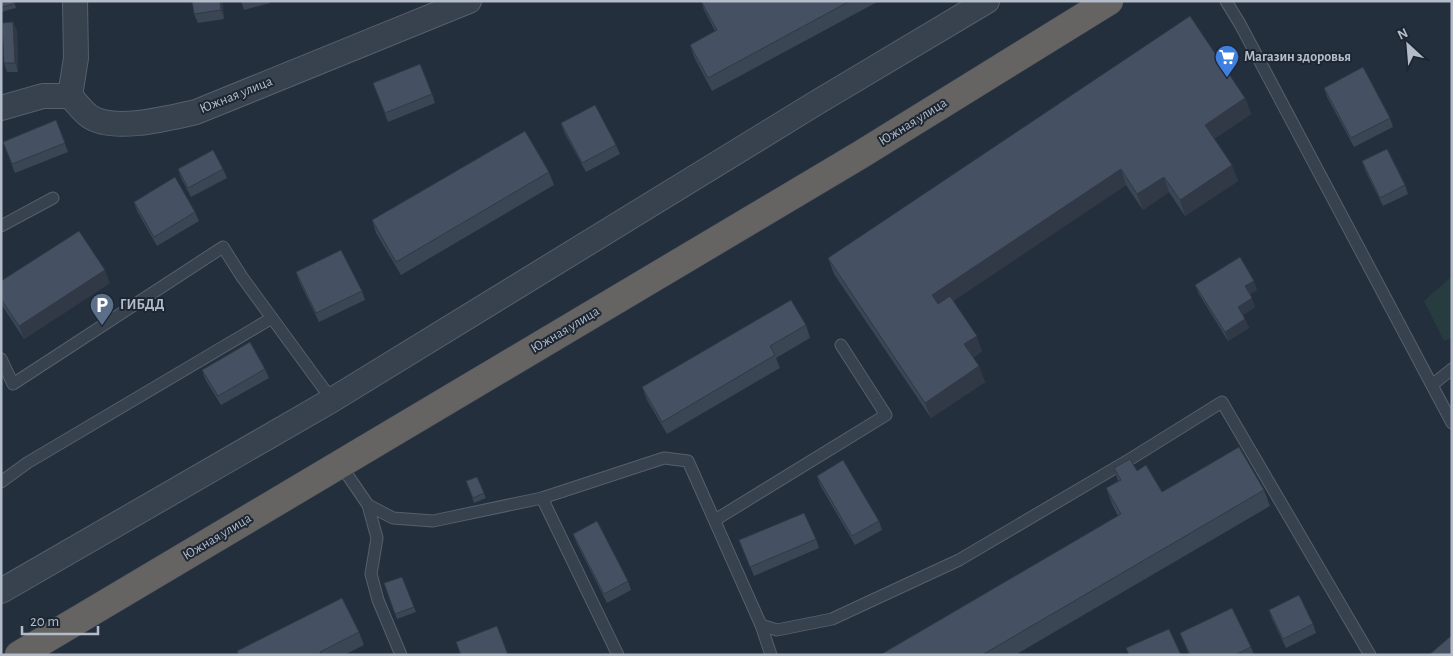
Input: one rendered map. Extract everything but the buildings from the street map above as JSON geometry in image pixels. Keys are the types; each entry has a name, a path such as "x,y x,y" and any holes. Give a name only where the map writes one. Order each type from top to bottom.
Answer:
{"highway":[{"name":"Южная улица","path":"19,655 860,155 1109,1"}],"street":[{"path":"1,108 43,96 70,96 76,58 76,1"},
{"name":"Южная улица","path":"70,96 89,116 109,124 151,122 196,112 469,1"},
{"path":"1,591 332,400 816,103 987,1"}],"lane":[{"path":"1226,1 1452,423"},
{"path":"1,226 53,198"},
{"path":"1,359 13,384 222,247 332,400"},
{"path":"1,482 27,463 272,318"},
{"path":"715,520 886,415 841,345"},
{"path":"1432,385 1452,369"},
{"path":"761,625 777,630 832,620 959,560 1132,458 1222,402 1370,655"},
{"path":"368,505 392,518 433,521 542,498 664,458 688,461 761,625 771,655"},
{"path":"340,464 368,505 377,538 372,574 378,600 401,655"},
{"path":"542,498 618,655"}],"green space":[{"path":"1452,276 1452,338 1444,341 1424,301"}],"place":[{"name":"Магазин здоровья","path":"1227,78"},
{"name":"ГИБДД","path":"102,326"}]}
